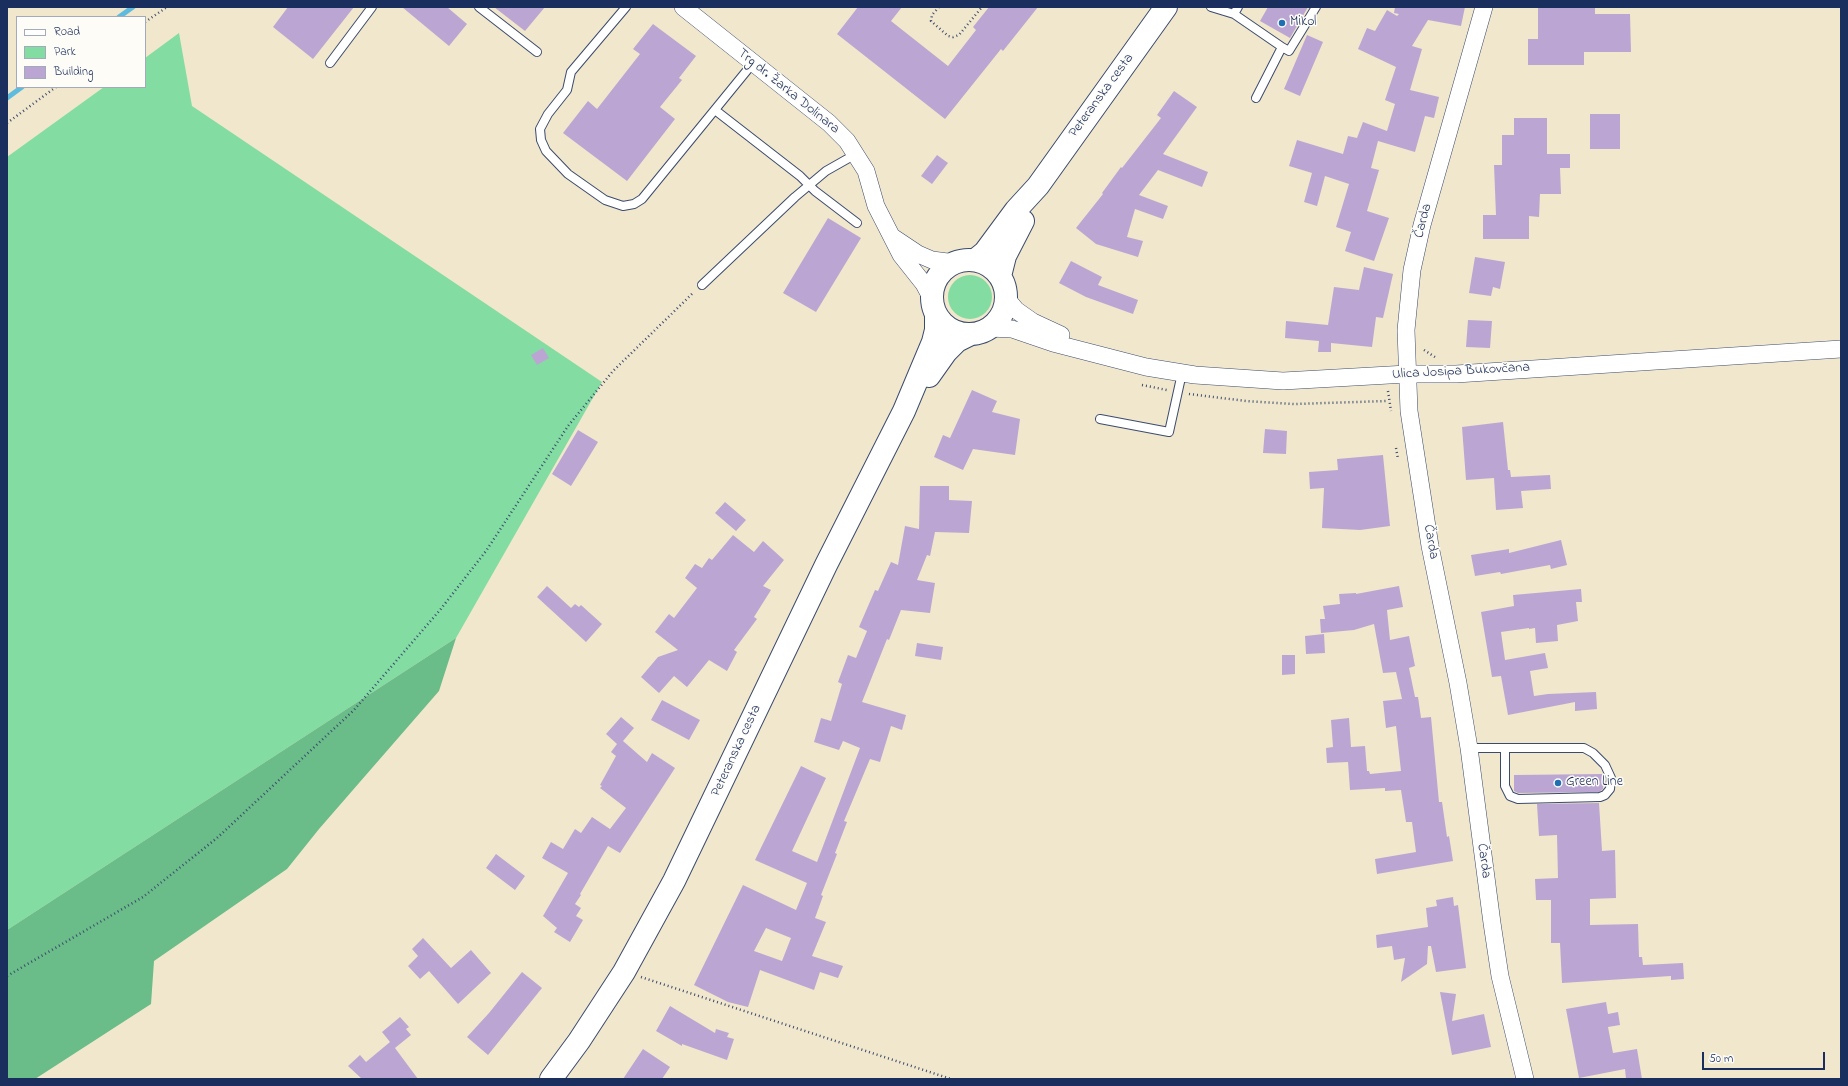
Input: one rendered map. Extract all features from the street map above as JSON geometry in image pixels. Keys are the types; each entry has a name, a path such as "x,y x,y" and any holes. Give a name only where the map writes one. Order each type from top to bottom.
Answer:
{"main road":[{"name":"Peteranska cesta","path":"965,262 985,252 1016,210 1038,186 1166,7"},
{"name":"Peteranska cesta","path":"1000,276 1001,266 1011,242 1026,214 1038,186"},
{"path":"965,262 992,268 1000,276 1005,287 1006,298 1004,310 998,320 980,331 960,333 950,329 942,322 934,306 933,287 938,277 945,269 965,262"},
{"name":"Peteranska cesta","path":"551,1079 579,1041 624,972 678,874 829,558 904,411 933,342 936,330 934,306"},
{"name":"Peteranska cesta","path":"904,411 921,389 941,358 957,341 980,331"}],"street":[{"name":"Trg dr. Žarka Dolinara","path":"683,7 829,123 846,141 866,171 876,206 901,255 924,284 934,306"},
{"name":"Čarda","path":"1484,7 1422,225 1412,270 1406,339 1407,374 1409,410 1418,478 1430,546 1458,682 1500,976 1525,1079"},
{"name":"Trg dr. Žarka Dolinara","path":"891,235 918,254 932,260 965,262"},
{"name":"Ulica Josipa Bukovčana","path":"1006,298 1016,310 1033,322 1060,335 1083,350"},
{"name":"Ulica Josipa Bukovčana","path":"980,331 1012,329 1054,343 1146,368 1230,378 1283,381 1407,374 1442,374 1841,349"}],"lane":[{"path":"330,63 372,7"},
{"path":"479,7 537,52"},
{"path":"626,7 571,72 566,90 543,121 540,134 546,151 568,174 605,200 623,206 629,206 642,199 753,63"},
{"path":"1212,7 1234,14 1290,51 1316,7"},
{"path":"1234,14 1238,7"},
{"path":"1256,98 1282,47"},
{"path":"715,110 856,222"},
{"path":"702,285 826,171 856,154"},
{"path":"1100,419 1169,432 1182,373"},
{"path":"1468,748 1505,748 1584,748 1594,753 1606,765 1612,785 1608,793 1600,797 1518,799 1510,796 1505,786 1505,748"}],"path":[{"path":"146,21 167,7"},
{"path":"939,7 932,15 931,21 948,36 953,37 959,35 982,7"},
{"path":"7,123 55,88"},
{"path":"7,976 143,897 217,838 354,710 440,610 486,550 568,426 613,371 702,285"},
{"path":"1406,339 1418,339 1425,352 1435,357 1442,358 1442,374"},
{"path":"1388,401 1391,412"},
{"path":"1396,447 1398,461"},
{"path":"624,972 951,1079"}],"green space":[{"path":"179,33 192,106 602,382 456,638 7,930 7,157 103,88 146,88 146,57"},
{"path":"966,275 974,275 979,276 986,281 991,288 991,306 986,313 979,318 966,319 958,316 951,309 948,301 948,293 951,285 958,278"},
{"path":"456,638 439,691 319,829 287,869 154,961 151,1004 35,1079 7,1079 7,930"}],"building":[{"path":"288,7 354,7 313,59 273,27"},
{"path":"402,7 447,7 467,24 449,46"},
{"path":"494,7 545,7 525,31"},
{"path":"858,7 902,7 891,21 948,66 976,30 973,27 989,7 1038,7 1003,51 1001,49 945,119 837,34"},
{"name":"Mikol","path":"1268,7 1308,7 1290,38 1260,21"},
{"path":"1395,7 1465,7 1461,26 1428,20 1412,46 1422,49 1410,90 1439,97 1434,118 1425,116 1415,152 1378,141 1371,168 1379,170 1367,211 1389,218 1374,261 1345,251 1351,232 1336,227 1349,184 1325,176 1317,206 1304,202 1312,173 1289,166 1297,140 1343,154 1348,136 1357,138 1363,122 1387,131 1395,104 1385,100 1396,67 1358,49 1367,28 1375,31 1387,10 1397,16 1399,14 1394,13"},
{"path":"1538,7 1595,7 1595,14 1630,14 1631,52 1584,52 1584,65 1528,65 1528,39 1538,39"},
{"path":"653,24 696,56 679,78 682,80 660,107 675,119 627,181 563,133 588,101 597,109 640,54 633,49"},
{"path":"1307,35 1323,42 1300,96 1284,89"},
{"path":"1174,91 1197,107 1163,154 1208,172 1202,187 1158,170 1139,195 1168,206 1163,219 1135,209 1127,237 1143,241 1138,257 1096,244 1076,228 1103,194 1102,193 1121,167 1122,168 1161,118 1157,115"},
{"path":"1590,114 1620,114 1620,149 1590,149"},
{"path":"1514,118 1547,118 1547,154 1570,154 1570,168 1560,168 1561,194 1540,194 1539,217 1529,216 1529,239 1483,239 1483,215 1496,215 1494,165 1502,165 1502,135 1514,135"},
{"path":"937,155 948,163 932,184 921,176"},
{"path":"828,218 861,238 816,312 783,293"},
{"path":"1475,257 1505,262 1500,289 1493,287 1491,296 1469,293"},
{"path":"1071,261 1102,277 1098,285 1138,300 1133,314 1086,297 1059,283"},
{"path":"1364,267 1393,274 1383,318 1376,317 1372,347 1331,343 1331,352 1318,352 1319,341 1285,338 1286,321 1328,325 1334,287 1359,290"},
{"path":"1468,320 1492,321 1490,348 1466,347"},
{"path":"543,348 549,358 537,365 531,355"},
{"path":"972,390 997,401 992,412 1020,419 1015,455 973,449 963,470 934,457 943,435 950,438"},
{"path":"1503,422 1508,470 1510,470 1511,477 1550,475 1551,489 1521,491 1523,508 1496,510 1494,478 1466,480 1462,427"},
{"path":"1265,429 1287,431 1286,454 1263,453"},
{"path":"578,430 598,442 571,486 552,474"},
{"path":"1383,455 1390,526 1360,530 1322,528 1324,488 1310,489 1309,472 1338,470 1337,459"},
{"path":"920,486 949,486 949,500 972,501 969,533 935,532 930,556 927,555 917,580 935,583 930,613 901,610 889,640 887,639 862,702 906,715 902,730 891,726 880,762 870,759 844,821 847,822 835,853 837,854 821,895 823,896 815,918 826,922 812,956 843,966 838,978 820,972 814,990 760,970 748,1007 728,1002 694,985 743,885 796,910 807,883 755,860 801,766 826,778 792,851 817,862 860,748 843,741 839,750 814,742 821,718 831,721 842,684 838,682 848,655 856,658 867,631 859,627 875,590 878,591 891,562 898,565 905,526 919,529","holes":["766,928 791,938 782,961 754,951"]},
{"path":"725,502 746,520 736,531 715,513"},
{"path":"733,535 754,552 763,541 784,560 763,586 771,590 754,617 757,619 734,650 737,652 727,671 709,660 687,687 674,676 659,693 641,677 658,657 678,650 655,632 669,614 674,618 697,588 685,578 695,564 702,568 709,558 712,560"},
{"path":"1561,540 1567,565 1551,569 1550,565 1501,574 1500,572 1475,576 1471,555 1509,549 1509,553"},
{"path":"547,586 571,608 575,604 579,607 581,605 602,624 586,642 537,597"},
{"path":"1399,586 1403,607 1387,610 1390,640 1409,636 1415,666 1409,668 1415,697 1418,697 1421,718 1431,717 1439,802 1442,802 1447,837 1449,836 1453,861 1377,874 1375,859 1416,852 1412,822 1406,822 1401,790 1385,791 1385,788 1350,790 1348,762 1327,763 1326,748 1333,747 1331,720 1349,718 1351,747 1365,746 1367,771 1369,771 1370,774 1401,771 1396,726 1386,728 1383,701 1402,699 1396,672 1383,673 1374,624 1354,630 1321,633 1320,619 1325,619 1323,606 1340,604 1339,594 1356,594"},
{"path":"1581,589 1582,602 1576,602 1578,621 1557,625 1558,641 1536,643 1535,628 1501,632 1505,660 1545,653 1548,668 1530,671 1534,696 1596,692 1597,709 1575,711 1575,702 1508,715 1501,676 1492,677 1481,612 1514,606 1513,595"},
{"path":"1324,634 1325,653 1306,654 1305,636"},
{"path":"917,643 943,647 941,660 915,656"},
{"path":"1282,655 1295,655 1295,674 1282,675"},
{"path":"662,700 700,720 689,740 651,720"},
{"path":"621,717 634,728 623,741 647,762 652,753 675,768 620,853 608,846 575,904 581,908 576,916 583,920 570,942 554,932 557,928 543,916 568,873 542,858 551,842 563,849 575,829 581,833 592,817 610,829 626,808 600,788 602,786 600,785 616,756 611,752 617,744 606,734"},
{"name":"Green Line","path":"1603,774 1603,789 1599,792 1518,793 1514,791 1514,775"},
{"path":"1599,803 1602,851 1615,850 1616,898 1590,899 1590,925 1638,924 1639,957 1642,957 1643,965 1683,963 1684,979 1671,980 1671,976 1562,983 1560,943 1551,943 1551,900 1536,900 1535,879 1558,878 1557,835 1539,836 1537,804"},
{"path":"496,854 525,876 515,890 486,868"},
{"path":"1453,897 1454,906 1458,905 1466,968 1436,972 1431,946 1428,946 1427,964 1401,982 1405,958 1394,960 1392,946 1377,948 1376,935 1428,927 1426,908 1437,906 1436,900"},
{"path":"423,938 451,968 471,950 491,973 458,1004 429,971 420,979 408,966 418,956 412,949"},
{"path":"522,972 542,988 488,1055 467,1037 489,1013"},
{"path":"1440,992 1456,994 1452,1021 1484,1014 1491,1047 1452,1055"},
{"path":"1606,1002 1608,1014 1618,1012 1620,1025 1608,1027 1613,1053 1637,1049 1642,1079 1626,1079 1625,1069 1579,1078 1566,1009"},
{"path":"670,1006 715,1033 716,1029 729,1033 727,1037 734,1039 727,1060 682,1044 682,1046 656,1031"},
{"path":"400,1017 409,1027 406,1029 411,1035 395,1048 418,1079 362,1079 348,1066 360,1055 366,1062 390,1042 382,1032"},
{"path":"643,1049 670,1067 662,1079 623,1079"}],"waterway":[{"path":"120,16 133,7"},
{"path":"7,98 21,88"}],"place":[{"name":"Mikol","path":"1282,23"},
{"name":"Green Line","path":"1558,783"}]}
